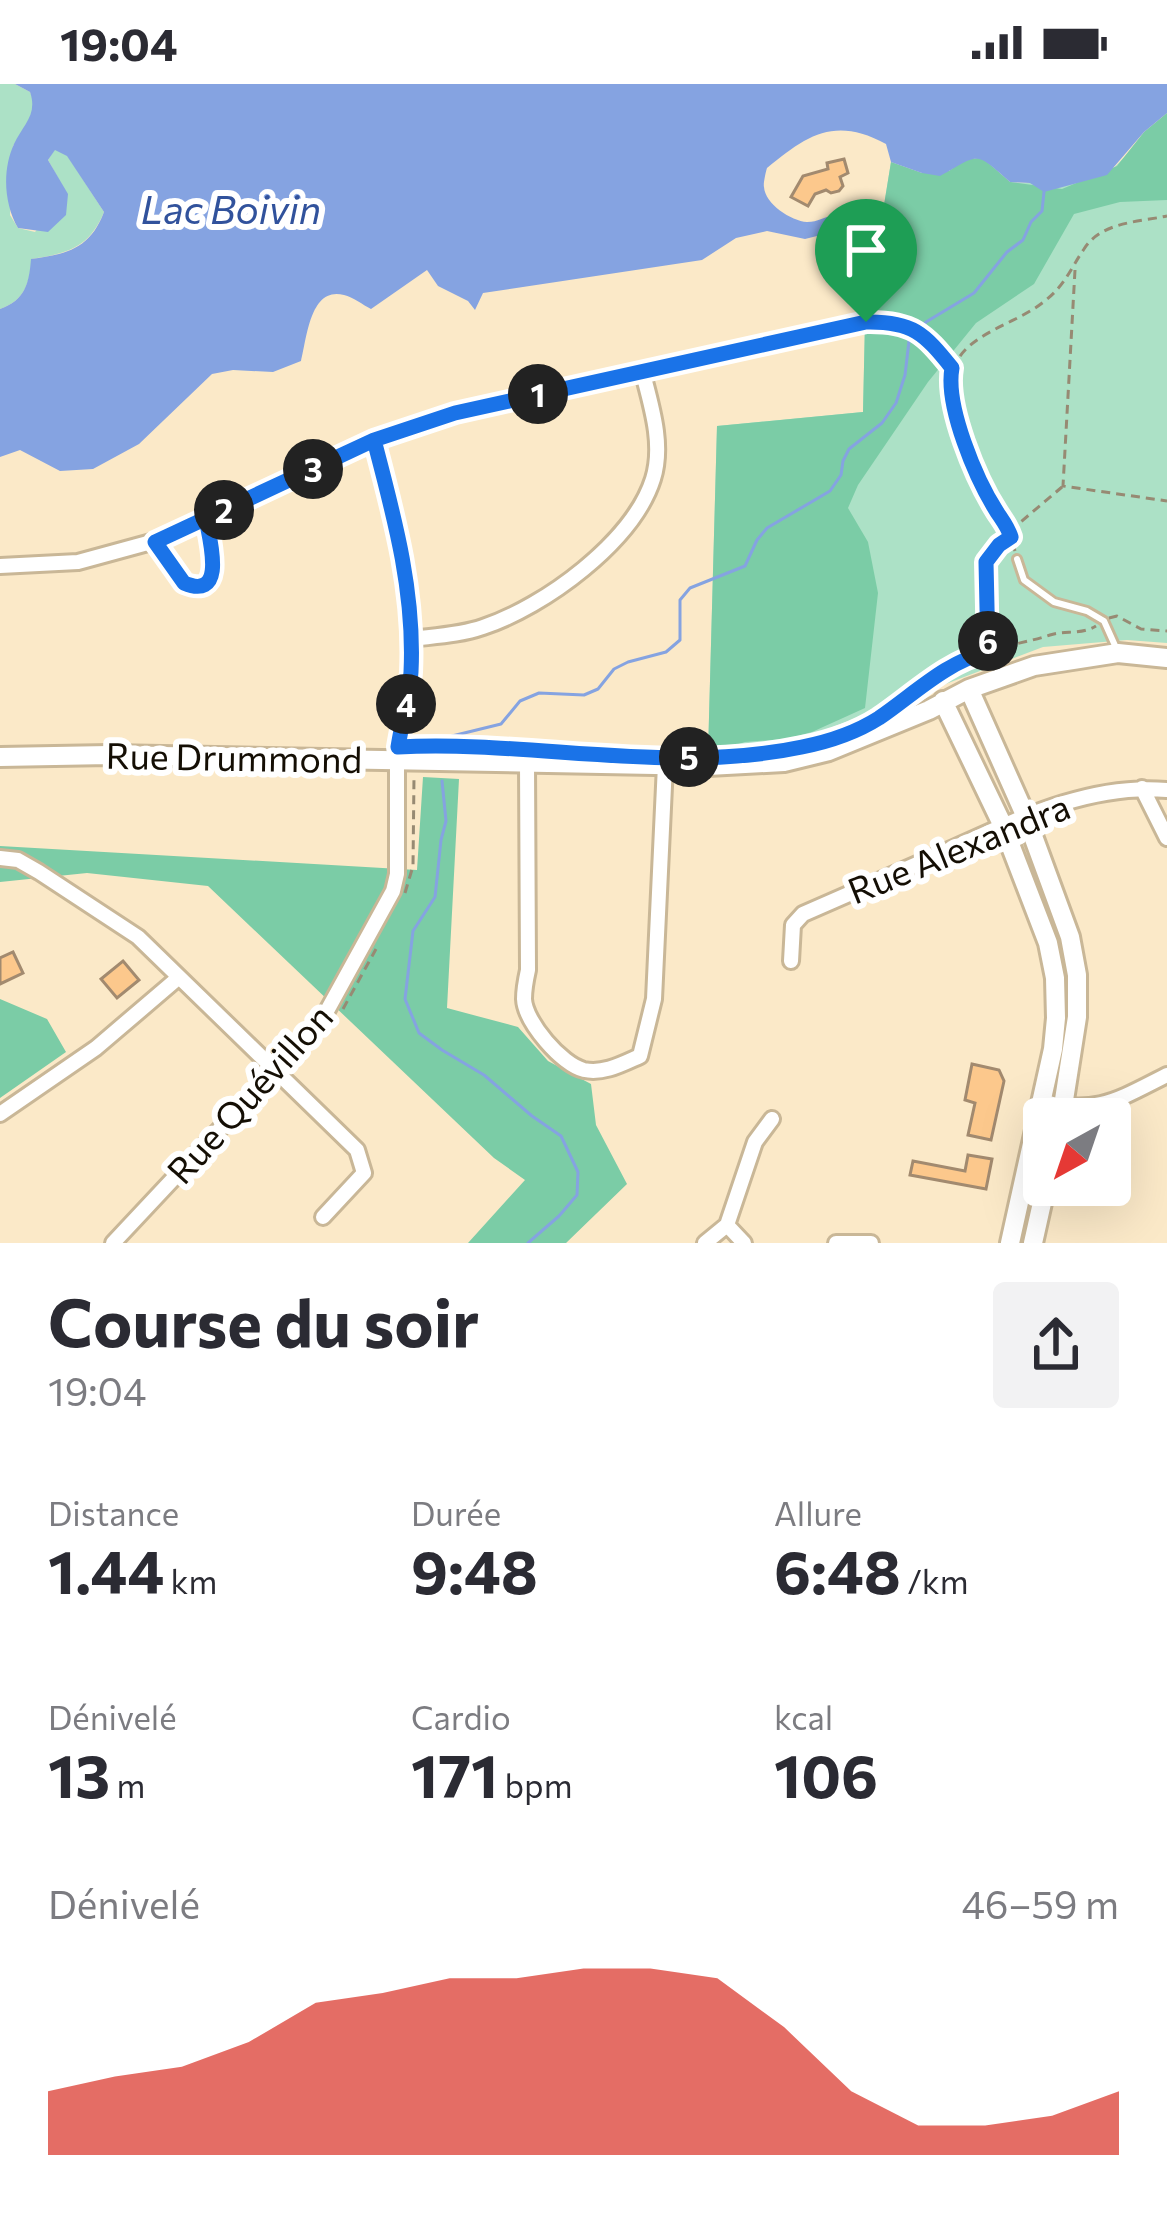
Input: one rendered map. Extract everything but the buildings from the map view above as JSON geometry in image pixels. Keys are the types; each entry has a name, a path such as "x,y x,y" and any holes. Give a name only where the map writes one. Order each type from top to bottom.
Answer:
{"street":[{"path":"0,566 78,562 155,542 374,440 455,413 866,322"},
{"path":"411,639 463,633 520,613 551,595 616,537 639,510 654,477 657,443 642,370"},
{"name":"Rue Quévillon","path":"112,1243 322,1020 393,891 398,747 411,677 411,639 405,570 374,440"},
{"path":"155,542 184,583 207,584 213,564 206,519"},
{"name":"Rue Drummond","path":"0,757 738,766 784,762 844,746 969,689 1034,666 1118,653 1167,658"},
{"path":"969,689 1026,817 1070,937 1077,975 1075,1041 1065,1098"},
{"path":"944,701 1003,826 1048,943 1055,978 1053,1049 1041,1098"},
{"path":"527,763 524,1002 532,1025 582,1070 612,1069 640,1056 654,999 665,765"},
{"path":"1142,788 1167,838"},
{"name":"Rue Alexandra","path":"791,961 793,925 803,914 1003,826 1095,793 1167,790"},
{"path":"0,858 18,860 138,937 357,1150 364,1173 323,1217"},
{"path":"0,1114 96,1048 178,978"},
{"path":"1121,1098 1167,1075"},
{"path":"705,1243 727,1225 755,1142 772,1119"},
{"path":"1010,1243 1023,1181"},
{"path":"1033,1243 1041,1206"},
{"path":"727,1225 744,1243"},
{"path":"836,1243 871,1243"}],"lane":[{"path":"1018,559 1024,580 1054,602 1104,621 1118,653"}],"path":[{"path":"1018,559 960,430 951,398 952,368 973,343 1045,301 1067,280 1089,242 1103,230 1167,216"},
{"path":"988,652 986,562 1063,486 1076,264"},
{"path":"866,322 910,326 952,368"},
{"path":"1063,486 1167,501"},
{"path":"1110,617 1141,629 1167,632"},
{"path":"880,717 911,692 966,660 1099,624"}],"green space":[{"path":"0,84 15,84 30,92 35,104 13,146 10,215 18,228 35,232 67,194 48,160 55,149 67,155 104,212 76,247 32,259 24,290 0,309"},
{"path":"1167,113 1167,643 1127,640 1043,647 796,741 708,754 717,426 863,412 865,322 891,162 922,173 949,171 964,160 985,160 1010,182 1107,175"},
{"path":"1167,113 1167,200 1120,202 1074,214 1034,284 976,323 928,382 858,485 848,508 868,542 878,593 865,708 812,732 745,742 708,754 717,426 863,412 865,322 891,162 922,173 949,171 964,160 978,158 1010,182 1062,189 1117,166 1144,132"},
{"path":"423,777 459,779 447,1008 518,1027 548,1061 591,1084 596,1125 627,1184 566,1243 468,1243 525,1180 494,1158 208,886 87,873 0,882 0,846 417,870"},
{"path":"0,999 47,1019 66,1052 0,1098"}],"water":[{"name":"Lac Boivin","path":"15,84 1167,84 1167,113 1107,175 1044,192 1030,183 1010,182 983,160 970,160 940,176 922,173 891,162 886,144 868,136 852,131 822,133 767,168 764,187 774,205 794,218 807,222 845,219 837,231 805,239 767,231 736,238 702,260 483,293 475,310 468,301 438,286 427,270 371,309 333,294 324,298 312,316 301,361 273,372 212,374 139,444 93,469 60,471 20,450 0,457 0,309 24,290 31,259 76,248 92,234 104,212 67,156 55,150 48,160 68,194 66,215 48,232 18,228 6,176 10,154 32,107 30,92"}],"waterway":[{"path":"446,742 452,736 501,724 520,701 539,693 584,695 598,689 614,669 666,652 680,640 680,600 690,588 745,566 767,528 830,491 849,449 882,423 896,403 909,341 926,322 974,293 1007,252 1023,240 1042,211 1044,192"},
{"path":"442,781 446,821 435,897 413,931 405,999 419,1033 484,1075 561,1136 578,1172 577,1195 528,1243"}],"route":[{"path":"866,322 455,413 374,440 206,519 213,564 212,577 202,586 184,583 155,542 374,440 405,570 411,639 411,677 398,747 736,757 807,746 858,729 911,692 988,652 986,562 1011,537 960,430 951,398 952,368 910,326 866,322"}]}
